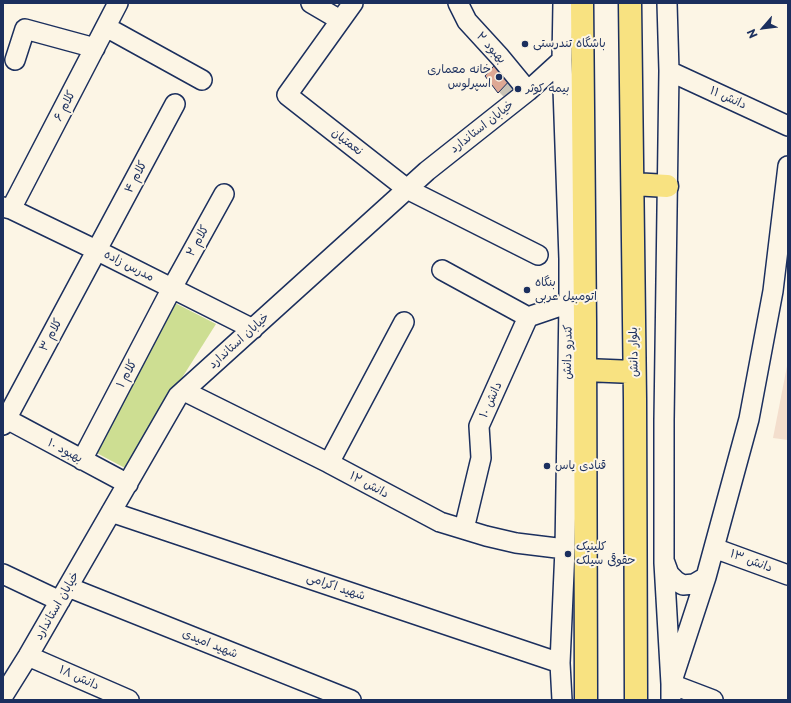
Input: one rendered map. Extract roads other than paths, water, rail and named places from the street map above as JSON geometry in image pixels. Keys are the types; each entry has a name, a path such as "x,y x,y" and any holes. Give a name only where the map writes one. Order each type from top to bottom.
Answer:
{"main road":[{"path":"582,3 574,147 585,322 586,700"},
{"name":"بلوار دانش","path":"630,3 633,184 636,700"},
{"path":"633,184 667,186"},
{"path":"585,370 634,372"}],"street":[{"name":"کلام ۶","path":"7,208 95,48 118,3"},
{"path":"311,3 340,20 353,3"},
{"name":"بهبود ۲","path":"458,3 467,21 528,90"},
{"name":"کندرو دانش","path":"562,700 560,663 565,549 569,260 574,147 562,60 563,3"},
{"path":"668,3 669,71 664,413 664,563 671,692"},
{"name":"نعمتیان","path":"340,20 287,95 407,189 538,255"},
{"path":"106,27 202,80"},
{"path":"15,60 25,29 95,48"},
{"name":"خیابان استاندارد","path":"3,696 8,677 28,656 178,396 427,171 528,90 562,60"},
{"name":"دانش ۱۱","path":"669,71 788,126"},
{"name":"کلام ۴","path":"96,250 175,104"},
{"path":"671,692 706,577 749,419 773,291 782,259 788,166"},
{"name":"کلام ۲","path":"172,288 224,194"},
{"name":"مدرس زاده","path":"7,208 96,250 253,329"},
{"name":"کلام ۳","path":"4,420 96,250"},
{"path":"442,270 528,317 569,303"},
{"name":"کلام ۱","path":"82,460 172,288"},
{"name":"دانش ۱۰","path":"464,529 480,458 479,426 528,317"},
{"path":"329,463 404,322"},
{"name":"دانش ۱۲","path":"184,391 329,463 440,522 486,536 516,543 565,549"},
{"name":"بهبود ۱۰","path":"4,420 128,484"},
{"name":"شهید اکرامی","path":"111,512 560,663"},
{"name":"دانش ۱۳","path":"714,548 788,575"},
{"path":"664,563 669,574 676,582 683,585 694,584 706,577"},
{"name":"شهید امیدی","path":"3,574 64,594 351,700"},
{"name":"دانش ۱۸","path":"28,656 129,700"},
{"path":"671,692 713,700"}],"place":[{"name":"باشگاه تندرستی","path":"525,44"},
{"name":"خانه معماری اسپرلوس","path":"499,77"},
{"name":"بیمه کوثر","path":"518,89"},
{"name":"بنگاه اتومبیل عربی","path":"527,290"},
{"name":"قنادی یاس","path":"547,466"},
{"name":"کلینیک حقوقی سیلک","path":"568,554"}]}
